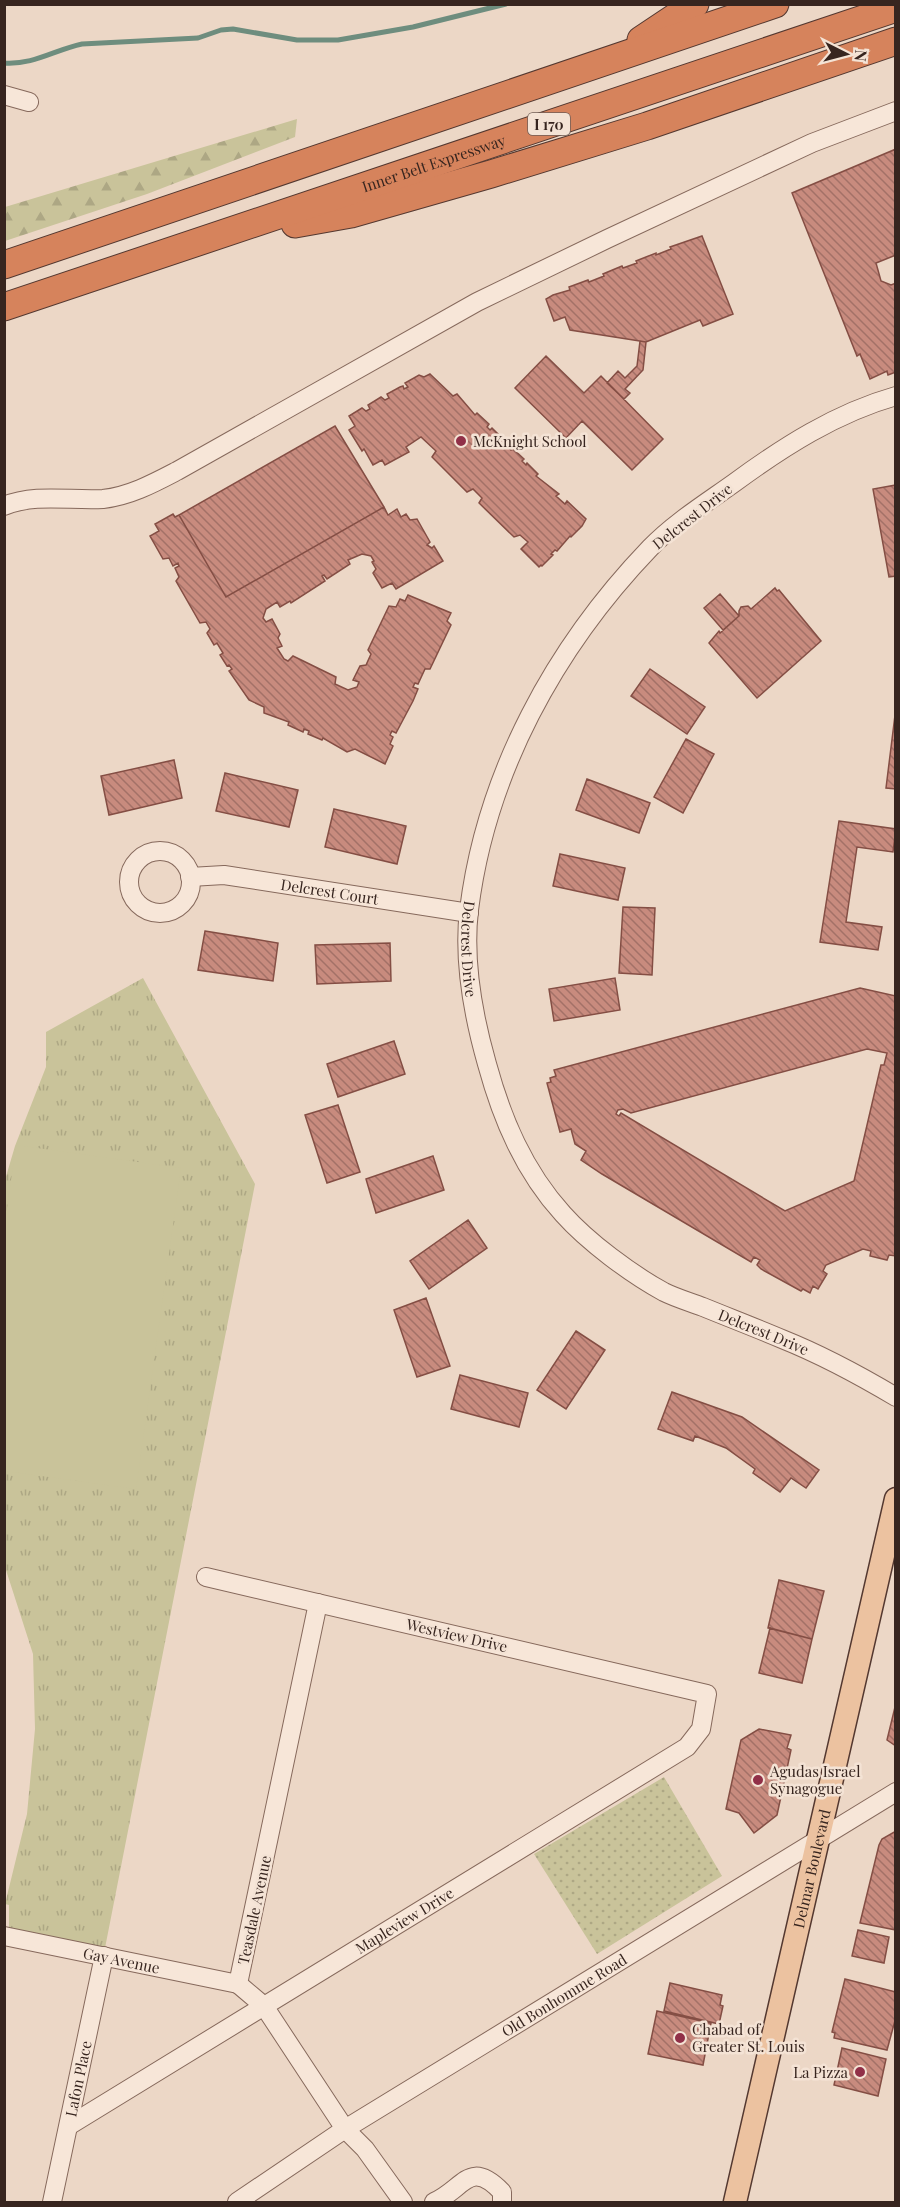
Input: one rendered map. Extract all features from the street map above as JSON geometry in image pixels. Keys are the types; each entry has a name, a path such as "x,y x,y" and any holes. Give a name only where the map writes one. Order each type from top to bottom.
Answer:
{"highway":[{"path":"612,60 695,4"},
{"path":"4,265 776,4"},
{"name":"Inner Belt Expressway","path":"4,306 896,8"},
{"path":"202,241 351,214 647,126 896,41"}],"main road":[{"name":"Delmar Boulevard","path":"735,2202 896,1499"}],"street":[{"path":"4,96 29,102"},
{"path":"4,506 43,498 104,499 139,490 177,471 477,302 812,143 896,111"},
{"name":"Delcrest Drive","path":"896,396 812,430 752,469 651,546 580,630 534,708 505,769 479,854 469,912 469,959 474,1015 497,1100 524,1162 563,1215 608,1255 664,1292 841,1365 896,1397"},
{"name":"Delcrest Court","path":"190,877 224,875 469,912"},
{"name":"Westview Drive","path":"206,1577 707,1694"},
{"name":"Teasdale Avenue","path":"318,1603 238,1984 264,2006 345,2129 365,2149 403,2202"},
{"name":"Mapleview Drive","path":"70,2125 687,1747 701,1729 707,1694"},
{"name":"Old Bonhomme Road","path":"237,2202 345,2129 896,1792"},
{"name":"Gay Avenue","path":"4,1936 238,1984"},
{"name":"Lafon Place","path":"52,2202 104,1956"},
{"path":"434,2202 443,2198 463,2181 479,2176 489,2179 502,2192 502,2202"}],"green space":[{"path":"297,119 295,137 147,194 5,241 5,207"},
{"path":"143,978 255,1184 105,1948 9,1928 9,1905 5,1904 27,1814 35,1729 33,1654 5,1567 5,1180 15,1146 46,1067 46,1032"},
{"path":"16,1145 181,1168 136,1489 5,1471 4,1229"},
{"path":"664,1777 722,1876 597,1954 534,1854"}],"building":[{"path":"896,149 896,255 876,263 881,281 891,285 896,283 896,372 888,375 887,371 870,379 860,354 857,356 792,193"},
{"path":"702,236 733,314 703,326 700,320 646,342 570,330 565,317 554,321 546,299 570,290 569,287 588,280 589,282 622,266 623,268 637,263 636,261"},
{"path":"640,341 646,342 643,370 625,389 630,393 624,399 607,383 618,371 625,378 637,366"},
{"path":"546,356 584,393 601,376 663,439 632,470 582,421 566,438 515,388"},
{"path":"430,374 453,396 457,394 475,415 477,413 489,424 487,427 490,430 492,428 511,450 513,449 524,459 522,461 538,474 536,476 559,494 556,496 565,504 567,501 586,519 582,526 551,554 553,555 542,566 539,567 521,549 528,542 520,535 514,537 479,503 482,498 473,489 467,492 432,457 436,451 421,437 406,447 409,452 385,465 382,460 373,465 349,430 355,426 349,416 362,408 366,411 370,409 368,405 381,397 385,400 389,398 387,394 400,387 403,386 404,389 408,387 405,383 419,375 424,377"},
{"path":"335,426 384,507 226,597 179,515"},
{"path":"896,485 896,576 889,577 873,489"},
{"path":"384,507 388,515 397,509 401,517 406,514 410,520 417,519 430,542 427,545 432,548 434,546 443,561 396,589 392,583 382,588 373,573 376,569 372,562 374,561 371,556 362,554 348,560 350,564 327,579 324,575 322,576 325,581 291,603 290,601 280,607 277,602 266,609 263,618 266,622 272,619 280,634 278,638 282,646 277,648 284,659 288,661 293,656 336,677 335,684 348,690 357,687 359,682 353,680 360,666 366,665 371,654 368,650 389,606 396,607 400,599 405,601 408,595 451,613 447,621 451,625 430,669 425,669 418,684 415,683 413,687 418,689 413,701 396,733 392,731 390,735 393,737 390,744 393,746 385,764 355,749 347,752 323,738 322,740 308,734 309,731 304,729 303,732 288,725 289,722 264,713 264,707 249,700 229,671 232,669 229,665 227,666 220,655 223,653 217,643 214,645 207,633 210,629 206,622 200,623 176,581 179,577 175,568 179,566 178,563 173,566 169,558 163,559 150,536 159,531 155,524 173,514 175,517 179,515 226,597"},
{"path":"775,588 821,641 757,698 709,643 719,631 720,633 739,616 741,607 748,606 751,609"},
{"path":"720,594 739,616 723,630 704,608"},
{"path":"650,669 705,707 687,734 631,696"},
{"path":"896,707 896,789 886,788"},
{"path":"686,739 714,754 683,813 654,797"},
{"path":"174,760 182,798 109,815 101,776"},
{"path":"225,773 298,790 289,827 216,811"},
{"path":"587,779 650,803 639,833 576,810"},
{"path":"334,809 406,826 397,864 325,847"},
{"path":"839,821 896,829 893,852 857,847 846,922 882,927 878,950 820,942"},
{"path":"560,854 625,868 618,900 553,886"},
{"path":"623,907 655,908 652,975 619,973"},
{"path":"205,931 278,943 273,981 198,970"},
{"path":"390,943 391,981 317,984 315,945"},
{"path":"615,978 620,1010 554,1021 549,989"},
{"path":"860,988 896,996 896,1256 889,1255 887,1260 870,1256 871,1251 863,1249 826,1265 823,1271 827,1274 818,1289 813,1286 810,1293 803,1289 801,1291 761,1269 757,1265 760,1260 754,1257 751,1262 581,1160 586,1151 575,1144 571,1129 560,1132 547,1083 551,1082 550,1078 556,1076 554,1070","holes":["867,1049 887,1053 884,1065 881,1065 854,1181 785,1211 621,1113 619,1116 616,1114 618,1110 623,1109 631,1113"]},
{"path":"394,1041 405,1074 338,1097 327,1064"},
{"path":"338,1105 360,1172 327,1183 305,1115"},
{"path":"433,1156 444,1190 376,1213 366,1179"},
{"path":"468,1220 487,1248 429,1289 410,1261"},
{"path":"426,1298 450,1366 417,1377 394,1310"},
{"path":"576,1331 605,1350 566,1409 537,1390"},
{"path":"460,1375 528,1393 519,1427 451,1409"},
{"path":"672,1392 742,1417 819,1470 806,1488 791,1478 780,1492 753,1473 755,1469 726,1448 695,1436 693,1441 658,1429"},
{"path":"779,1580 824,1591 812,1639 768,1628"},
{"path":"770,1628 812,1639 802,1683 759,1673"},
{"path":"896,1703 896,1746 887,1740"},
{"name":"Agudas Israel Synagogue","path":"759,1729 791,1735 787,1748 791,1750 777,1815 754,1833 739,1813 726,1809 741,1740"},
{"path":"896,1831 896,1930 860,1923 879,1845 882,1839"},
{"path":"858,1930 889,1937 884,1963 852,1956"},
{"path":"845,1979 896,1992 896,2017 887,2050 834,2038 835,2033 832,2032"},
{"path":"670,1983 722,1995 720,2005 723,2006 719,2024 664,2011"},
{"name":"Chabad of Greater St. Louis","path":"657,2011 711,2023 703,2065 648,2054"},
{"name":"La Pizza","path":"842,2048 886,2059 878,2096 834,2085"}],"waterway":[{"path":"4,63 25,62 82,44 198,38 221,30 233,29 297,40 338,40 413,27 506,4"}],"place":[{"name":"McKnight School","path":"461,441"},
{"name":"Agudas Israel Synagogue","path":"758,1780"},
{"name":"Chabad of Greater St. Louis","path":"680,2038"},
{"name":"La Pizza","path":"860,2072"}]}
